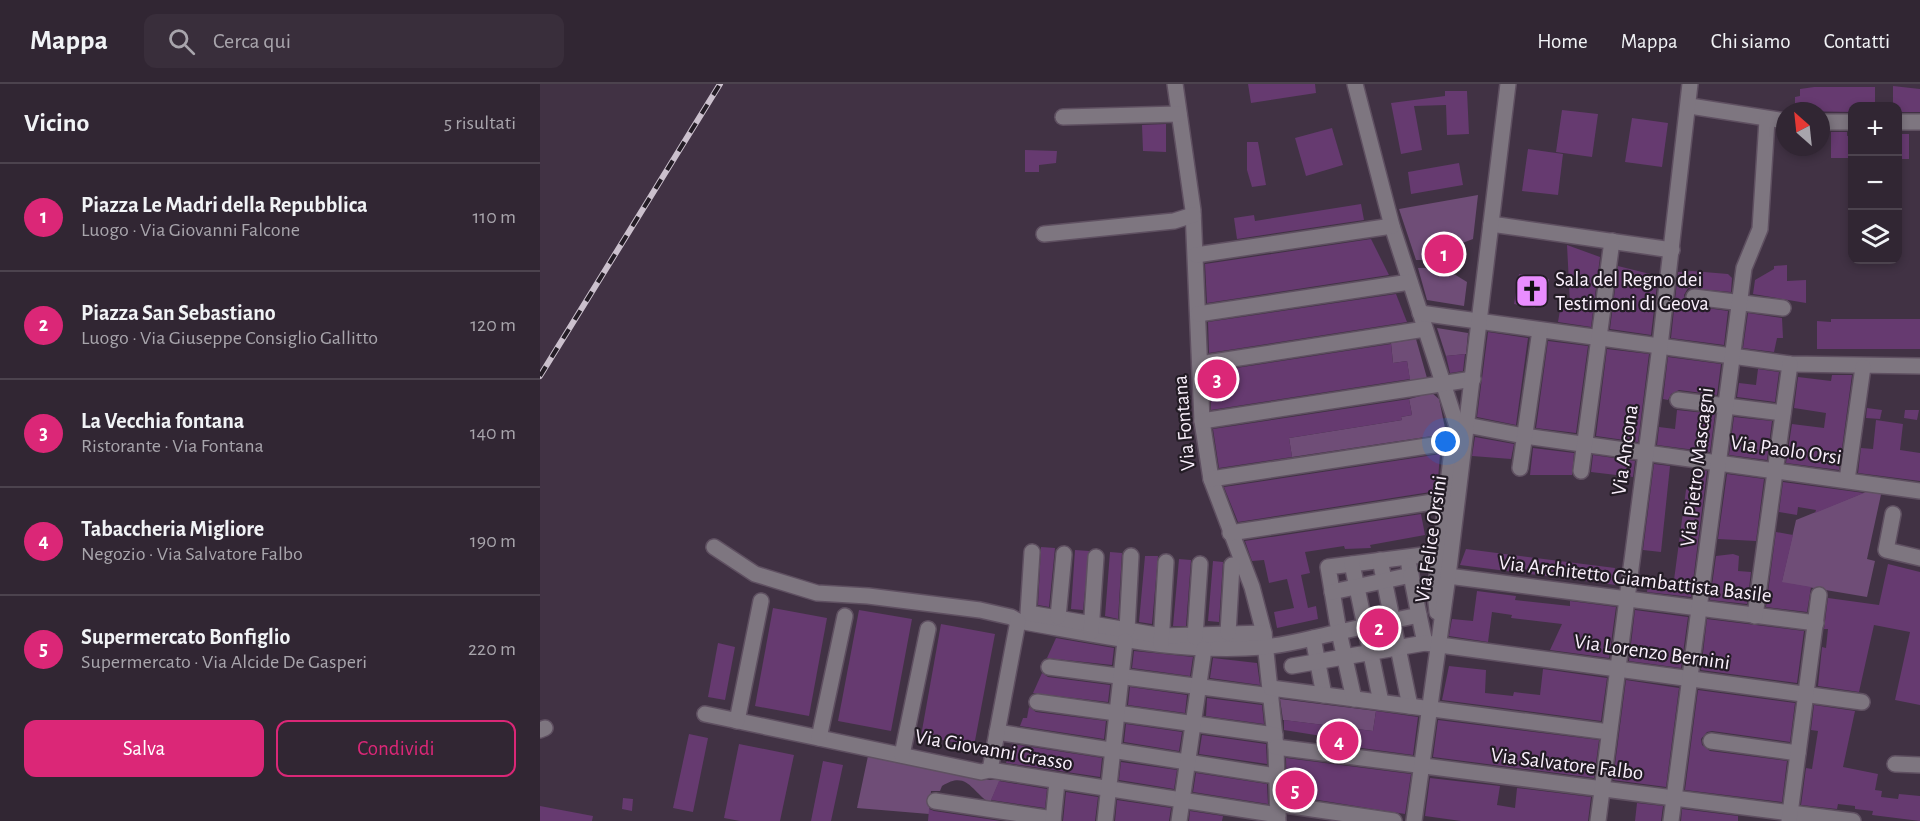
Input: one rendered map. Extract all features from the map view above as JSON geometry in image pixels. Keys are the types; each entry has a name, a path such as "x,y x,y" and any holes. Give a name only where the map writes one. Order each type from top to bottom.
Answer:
{"street":[{"name":"Via Fontana","path":"1175,84 1193,215 1202,421 1211,479 1252,587 1266,640 1275,741 1278,813"},
{"path":"1355,84 1392,226 1443,384 1461,425 1453,441 1435,592 1434,639"},
{"name":"Via Felice Orsini","path":"1414,821 1434,639 1448,576 1461,425 1473,379 1508,84"},
{"name":"Via Ancona","path":"1598,821 1690,106 1690,84"},
{"path":"1690,106 1776,120"},
{"path":"1063,117 1179,114"},
{"name":"Via Pietro Mascagni","path":"1671,821 1744,268 1760,229 1767,120"},
{"path":"1830,122 1848,122"},
{"path":"1902,122 1920,122"},
{"path":"1044,234 1174,221 1193,215"},
{"path":"1491,224 1672,250"},
{"path":"1196,255 1392,226"},
{"path":"1581,471 1612,241"},
{"path":"1198,314 1410,282"},
{"path":"1694,297 1783,308"},
{"path":"1420,313 1790,364 1863,367 1920,366"},
{"path":"1200,364 1425,329"},
{"path":"1520,468 1540,330"},
{"path":"1755,616 1790,364"},
{"path":"1847,480 1863,367"},
{"path":"1202,421 1473,379"},
{"path":"1678,400 1783,413"},
{"name":"Via Paolo Orsi","path":"1461,425 1524,436 1914,490"},
{"path":"1211,479 1453,441"},
{"path":"1230,533 1446,500"},
{"path":"1893,514 1886,550 1920,558"},
{"path":"714,547 755,574 818,593 980,610 1011,617 1018,621 1161,640 1200,643 1266,640"},
{"path":"1032,552 1028,613 1058,617 1091,629"},
{"path":"1354,699 1328,567 1439,553"},
{"path":"1058,617 1064,554"},
{"path":"1105,821 1126,636 1131,556"},
{"path":"1091,629 1096,557"},
{"path":"1408,557 1419,615 1434,639"},
{"path":"1380,560 1410,706"},
{"path":"1161,640 1166,562"},
{"path":"1179,821 1199,687 1200,564"},
{"path":"1352,564 1381,702"},
{"path":"1228,633 1232,565"},
{"path":"1332,592 1411,575"},
{"name":"Via Architetto Giambattista Basile","path":"1448,576 1816,623"},
{"path":"1790,817 1820,595"},
{"path":"737,721 761,601"},
{"path":"1200,643 1228,633 1288,643 1419,615"},
{"path":"819,738 845,616"},
{"path":"990,770 1018,621"},
{"path":"902,756 928,629"},
{"path":"1313,638 1324,695"},
{"name":"Via Lorenzo Bernini","path":"1292,666 1398,648 1434,639 1617,669 1862,702"},
{"path":"1288,643 1296,691"},
{"path":"1049,667 1199,687 1271,692 1296,691 1609,732"},
{"name":"Via Salvatore Falbo","path":"1037,702 1194,724 1421,767 1674,798 1790,817 1853,821"},
{"name":"Via Giovanni Grasso","path":"705,714 981,772 990,770 1108,790 1278,813 1394,821"},
{"path":"997,732 1276,776"},
{"path":"1711,741 1798,753"},
{"path":"1895,764 1920,765"},
{"path":"935,801 1053,820 1057,782"}],"shaded area":[{"path":"1478,195 1473,239 1457,245 1450,260 1416,260 1399,209"},
{"path":"1451,267 1454,274 1467,282 1464,306 1427,300 1418,268"},
{"path":"1437,328 1468,333 1466,354 1446,356"},
{"path":"1416,339 1427,378 1410,381 1407,361 1393,363 1391,343"},
{"path":"1432,393 1439,399 1445,428 1439,435 1292,457 1289,438 1402,420 1401,417 1412,415 1409,399"},
{"path":"1882,490 1867,559 1875,561 1867,597 1790,584 1781,585 1796,520 1868,491"},
{"path":"1280,699 1376,711 1373,731 1283,720"},
{"path":"868,756 986,780 1000,780 990,803 968,784 957,780 942,786 940,791 931,791 929,814 857,808"}],"building":[{"path":"1248,84 1315,84 1316,93 1251,103"},
{"path":"1893,86 1920,89 1920,112 1902,112 1902,102 1893,102"},
{"path":"1875,87 1875,102 1848,102 1848,112 1830,112 1830,102 1795,102 1795,97 1800,96 1800,89"},
{"path":"1445,91 1467,91 1469,134 1447,135 1446,105 1414,106 1422,150 1401,154 1391,103 1445,96"},
{"path":"1562,110 1598,114 1592,157 1556,152"},
{"path":"1632,118 1668,123 1662,167 1625,162"},
{"path":"1166,124 1166,152 1143,151 1142,125"},
{"path":"1332,128 1343,165 1306,176 1295,138"},
{"path":"1831,132 1847,132 1848,158 1831,158"},
{"path":"1902,134 1909,134 1909,159 1902,159"},
{"path":"1247,142 1258,142 1266,185 1252,187 1247,170"},
{"path":"1528,149 1563,154 1558,195 1522,191"},
{"path":"1025,150 1057,151 1056,163 1039,165 1039,172 1025,172"},
{"path":"1459,163 1463,185 1411,194 1408,172"},
{"path":"1361,204 1364,220 1237,239 1234,218 1254,215 1255,221"},
{"path":"1371,239 1389,275 1207,303 1205,264"},
{"path":"1567,245 1600,257 1591,327 1558,322 1564,303 1570,303"},
{"path":"1787,265 1787,281 1806,280 1806,303 1753,294 1755,280 1774,269 1774,266"},
{"path":"1618,266 1658,276 1651,335 1610,329"},
{"path":"1678,272 1728,274 1732,278 1731,292 1688,288 1684,295 1686,305 1728,311 1724,345 1671,338"},
{"name":"Sala del Regno dei Testimoni di Geova","path":"1519,274 1549,279 1545,305 1536,303 1535,308 1514,304"},
{"path":"1396,294 1407,322 1209,353 1208,322"},
{"path":"1748,313 1782,318 1783,338 1777,338 1774,352 1743,348"},
{"path":"1831,319 1920,319 1920,349 1817,349 1817,321 1831,322"},
{"path":"1488,332 1528,338 1516,425 1477,417"},
{"path":"1548,341 1588,346 1576,433 1536,428"},
{"path":"1391,344 1393,363 1407,361 1410,379 1211,410 1210,372"},
{"path":"1607,349 1649,354 1638,442 1596,436"},
{"path":"1465,354 1463,371 1450,373 1446,356"},
{"path":"1668,357 1721,364 1717,395 1679,390 1671,394 1668,400 1663,399"},
{"path":"1758,369 1779,372 1775,402 1737,397 1739,383 1756,385"},
{"path":"1832,375 1852,375 1839,470 1786,463 1792,424 1824,428 1826,413 1794,408 1798,377 1831,381"},
{"path":"1409,399 1412,415 1401,417 1402,420 1289,438 1292,457 1219,468 1213,429"},
{"path":"1867,408 1882,410 1880,419 1866,418"},
{"path":"1677,410 1715,414 1710,452 1657,445 1659,427 1675,429"},
{"path":"1905,410 1919,410 1917,420 1904,418"},
{"path":"1734,417 1772,421 1767,460 1729,455"},
{"path":"1876,420 1903,424 1900,450 1920,453 1920,481 1858,473 1861,448 1873,449"},
{"path":"1475,437 1514,444 1511,459 1472,456"},
{"path":"1533,448 1574,453 1572,475 1530,475"},
{"path":"1440,454 1437,491 1238,522 1224,487"},
{"path":"1593,455 1635,461 1633,477 1591,472"},
{"path":"1654,464 1670,466 1661,552 1643,550"},
{"path":"1692,469 1707,471 1691,597 1647,592 1649,577 1674,580 1686,490 1690,485"},
{"path":"1727,474 1764,479 1756,541 1718,539"},
{"path":"1783,482 1864,493 1815,513 1816,510 1798,507 1797,515 1779,512"},
{"path":"1421,514 1425,535 1370,545 1371,548 1345,549 1344,546 1305,552 1310,573 1301,575 1308,608 1316,606 1318,619 1277,628 1274,612 1294,608 1287,579 1269,583 1264,560 1252,561 1245,541"},
{"path":"1776,532 1793,535 1782,582 1811,587 1807,612 1766,607"},
{"path":"1041,547 1055,548 1049,607 1038,605"},
{"path":"1466,549 1615,568 1616,585 1460,565"},
{"path":"1075,550 1089,551 1083,610 1071,609"},
{"path":"1110,552 1122,553 1118,619 1105,616"},
{"path":"1733,554 1739,556 1738,571 1751,572 1747,604 1710,600 1716,556"},
{"path":"1145,556 1158,556 1152,624 1139,622"},
{"path":"1179,559 1191,560 1186,626 1173,626"},
{"path":"1213,561 1223,562 1219,622 1208,621"},
{"path":"1888,564 1920,572 1920,705 1895,700 1910,632 1874,625 1859,692 1818,686 1822,647 1826,648 1828,629 1824,629 1828,598 1879,605"},
{"path":"1477,591 1516,596 1515,600 1570,606 1570,601 1616,607 1609,658 1550,650 1562,624 1511,618 1512,615 1492,612 1488,642 1449,636 1452,619 1473,621"},
{"path":"773,608 827,618 809,716 755,706"},
{"path":"859,610 912,619 891,731 838,721"},
{"path":"1635,610 1688,617 1681,668 1629,661"},
{"path":"1707,619 1804,631 1797,683 1701,670"},
{"path":"941,624 995,634 974,746 921,736"},
{"path":"1056,638 1114,648 1112,665 1047,658"},
{"path":"718,643 735,647 725,700 708,697"},
{"path":"1134,651 1193,657 1190,676 1132,668"},
{"path":"1213,658 1257,663 1260,685 1210,678"},
{"path":"1449,666 1486,670 1485,693 1513,696 1514,692 1540,695 1543,669 1607,678 1601,721 1442,700"},
{"path":"1042,673 1048,677 1110,685 1108,702 1033,693"},
{"path":"1626,680 1679,688 1666,787 1613,780"},
{"path":"1130,687 1187,695 1185,713 1128,705"},
{"path":"1698,690 1795,703 1790,742 1712,731 1707,732 1701,739 1702,745 1710,751 1787,761 1782,802 1685,790"},
{"path":"1207,698 1262,705 1264,724 1206,716"},
{"path":"1814,705 1855,711 1843,767 1878,774 1875,790 1882,791 1881,797 1898,799 1899,794 1920,796 1920,821 1872,815 1873,811 1855,809 1855,806 1838,804 1837,809 1801,805 1806,768 1812,769 1818,731 1811,730"},
{"path":"1029,707 1036,712 1106,721 1104,739 1020,726 1023,718 1027,718"},
{"path":"1376,711 1418,717 1413,755 1332,744 1334,738 1284,730 1284,720 1373,731"},
{"path":"1438,720 1599,740 1594,778 1433,757"},
{"path":"1126,724 1182,732 1179,751 1124,742"},
{"path":"689,734 708,738 693,812 673,808"},
{"path":"1202,735 1266,744 1267,764 1199,754"},
{"path":"739,744 794,755 780,821 740,821 724,818"},
{"path":"1012,744 1102,758 1100,777 1006,763"},
{"path":"1286,758 1411,774 1405,814 1287,795"},
{"path":"823,761 843,765 831,821 811,821"},
{"path":"1121,762 1177,770 1174,789 1119,780"},
{"path":"1196,773 1267,784 1268,804 1193,792"},
{"path":"1430,778 1500,786 1497,805 1515,808 1517,788 1591,797 1588,821 1461,821 1425,816"},
{"path":"999,781 1047,789 1045,808 991,800"},
{"path":"1066,792 1098,797 1095,821 1063,821"},
{"path":"623,798 633,799 632,811 622,809"},
{"path":"1117,800 1171,808 1169,821 1115,821"},
{"path":"1637,803 1663,806 1661,821 1635,821"},
{"path":"540,806 593,816 592,821 540,821"},
{"path":"929,809 934,811 1001,821 928,821"},
{"path":"1682,809 1738,816 1738,821 1681,821"},
{"path":"1190,811 1223,816 1222,821 1189,821"}],"railway":[{"path":"540,376 720,84"}],"place":[{"name":"Piazza Le Madri della Repubblica","path":"1444,254"},
{"name":"Sala del Regno dei Testimoni di Geova","path":"1532,291"},
{"name":"La Vecchia fontana","path":"1217,379"},
{"name":"Piazza San Sebastiano","path":"1379,628"},
{"name":"Tabaccheria Migliore","path":"1339,741"},
{"name":"Supermercato Bonfiglio","path":"1295,790"}]}
